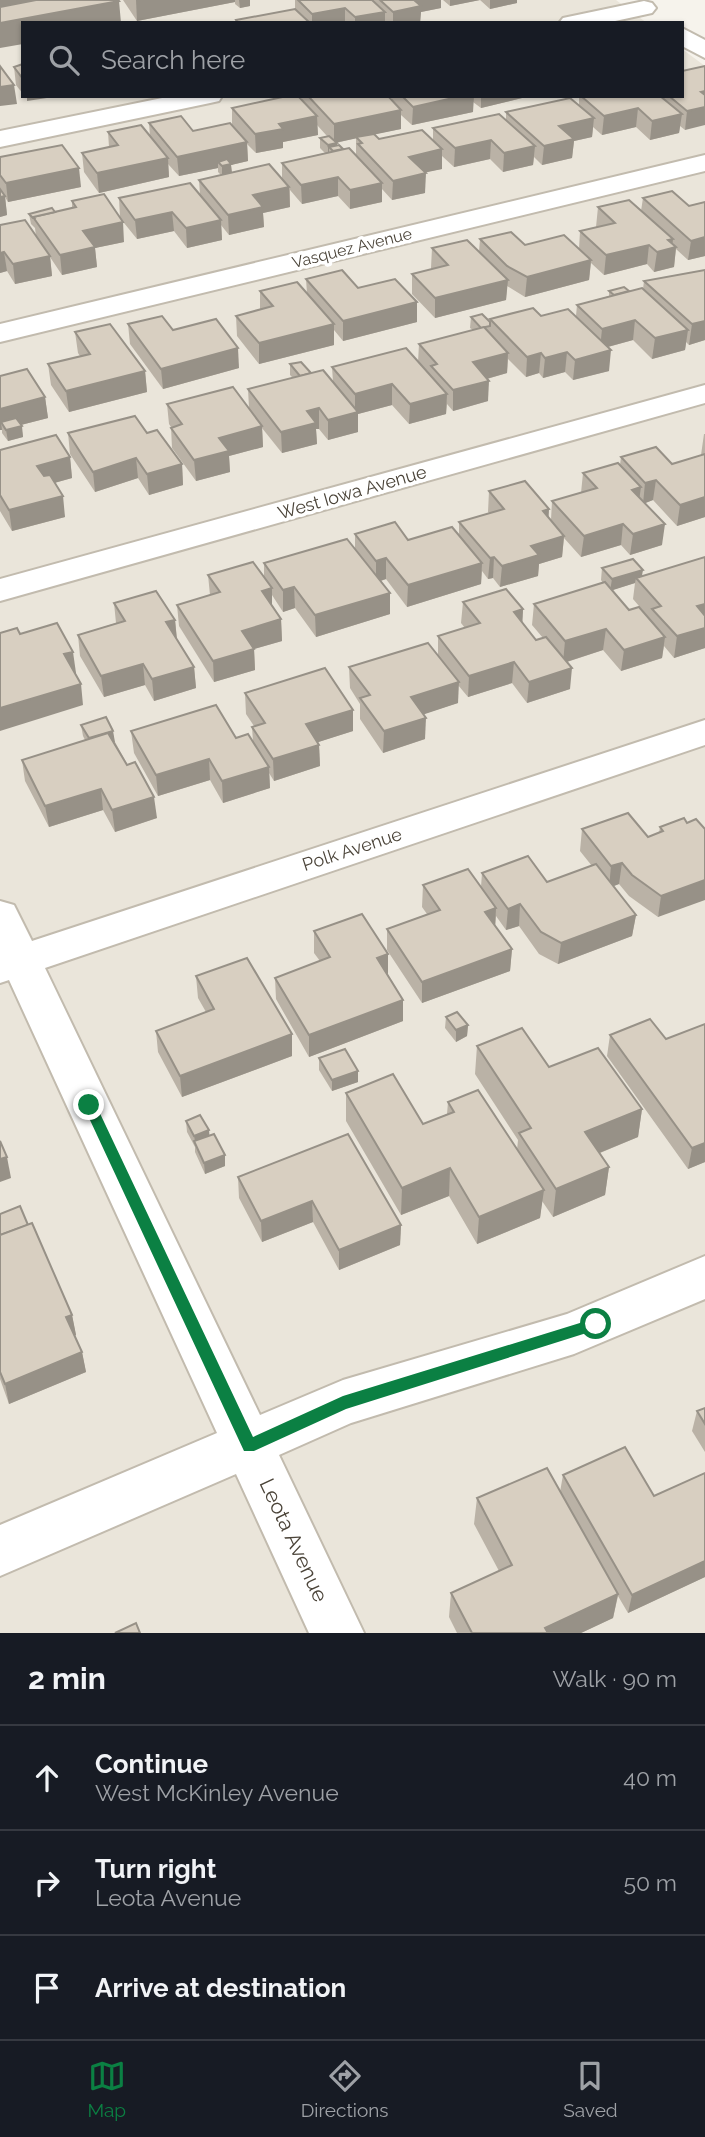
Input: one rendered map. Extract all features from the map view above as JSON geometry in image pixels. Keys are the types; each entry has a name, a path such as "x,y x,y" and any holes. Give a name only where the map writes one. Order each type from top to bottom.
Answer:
{"street":[{"path":"577,21 639,4 662,21"},
{"path":"684,36 705,51"},
{"path":"0,139 200,98"},
{"name":"Vasquez Avenue","path":"0,333 705,163"},
{"name":"West Iowa Avenue","path":"0,590 705,394"},
{"name":"Polk Avenue","path":"10,963 705,732"},
{"name":"Leota Avenue","path":"0,916 10,963 249,1446 337,1633"},
{"path":"0,1551 249,1446 343,1403 574,1333 705,1277"}],"shaded area":[{"path":"0,0 616,0 644,21 21,21 21,98 684,98 684,50 705,66 705,1633 0,1633"}],"building":[{"path":"36,0 119,1 0,23 0,7"},
{"path":"298,0 372,0 385,12 355,17 345,8 312,14"},
{"path":"380,0 414,0 421,6 393,12"},
{"path":"295,9 308,21 237,21"},
{"path":"21,65 21,76 14,67"},
{"path":"0,66 14,85 0,87"},
{"path":"705,66 705,91 701,92 705,95 705,107 687,111 671,98 684,98 684,71"},
{"path":"278,98 300,98 317,116 279,124 283,129 255,134 232,108"},
{"path":"310,98 390,98 401,110 334,124"},
{"path":"404,98 453,98 413,107"},
{"path":"570,98 594,118 559,126 574,139 544,146 506,112"},
{"path":"583,98 662,98 682,114 652,121 638,108 604,116"},
{"path":"499,114 535,146 504,153 491,140 455,148 433,128"},
{"path":"181,116 193,131 230,123 247,142 177,157 149,123"},
{"path":"141,125 168,158 97,173 82,153 118,145 108,132"},
{"path":"422,130 442,149 409,157 426,173 393,181 358,144 362,143 356,137 374,134 379,139"},
{"path":"329,136 337,143 328,145 320,138"},
{"path":"62,145 79,168 6,183 0,175 0,157"},
{"path":"339,145 343,149 333,151 329,147"},
{"path":"349,148 382,183 350,190 338,177 301,185 282,163"},
{"path":"227,159 231,164 222,166 218,162"},
{"path":"269,164 289,187 253,195 263,207 228,215 199,180"},
{"path":"190,183 221,220 186,228 172,212 135,220 119,198"},
{"path":"672,191 689,206 705,202 705,237 691,241 643,198"},
{"path":"104,194 123,222 83,231 95,247 60,255 33,217 76,207 72,201"},
{"path":"629,200 673,239 668,240 676,247 657,252 649,245 606,255 580,231 615,223 598,207"},
{"path":"52,208 55,212 34,218 29,214"},
{"path":"25,220 50,256 13,264 4,252 0,253 0,225"},
{"path":"511,232 525,245 564,235 591,260 527,277 507,266 480,239"},
{"path":"467,240 508,280 435,298 412,274 448,265 432,248"},
{"path":"342,270 358,288 395,279 417,302 343,321 306,279"},
{"path":"705,270 705,321 692,324 644,281"},
{"path":"297,282 334,324 259,343 236,316 273,306 260,291"},
{"path":"624,287 629,291 614,295 609,291"},
{"path":"642,288 688,330 655,338 635,320 602,329 577,305"},
{"path":"533,308 541,316 568,309 611,350 575,360 567,352 545,358 541,353 527,357 490,319"},
{"path":"482,314 490,322 490,326 481,328 471,317"},
{"path":"162,316 173,330 216,319 238,348 161,369 128,324"},
{"path":"110,324 145,371 66,391 48,364 90,354 75,332"},
{"path":"484,327 508,353 473,362 489,381 453,390 431,366 437,364 419,344"},
{"path":"406,348 447,394 410,404 392,384 355,394 332,367"},
{"path":"301,362 311,373 300,376 290,364"},
{"path":"27,369 45,397 0,409 0,376"},
{"path":"323,370 358,412 328,420 319,408 307,411 316,423 281,432 248,389"},
{"path":"233,387 262,426 219,438 229,451 194,460 171,428 182,424 167,404"},
{"path":"135,416 147,433 157,430 182,464 147,474 136,458 93,472 68,433"},
{"path":"16,418 22,426 6,430 1,422"},
{"path":"56,435 70,457 37,466 44,476 50,475 63,496 9,510 0,495 0,450"},
{"path":"656,447 672,464 705,454 705,497 680,505 656,480 645,483 621,457"},
{"path":"618,463 641,487 632,490 665,524 633,534 623,524 584,536 552,501 597,488 583,473"},
{"path":"525,481 549,509 543,511 564,536 531,546 539,555 502,566 494,557 490,558 459,522 504,509 489,491"},
{"path":"395,522 408,540 452,527 482,563 408,585 386,558 376,561 355,534"},
{"path":"347,539 390,593 315,615 294,587 283,590 264,563"},
{"path":"705,557 705,604 697,606 705,616 705,628 677,636 652,609 661,606 636,578"},
{"path":"633,559 643,570 612,579 602,568"},
{"path":"253,562 272,588 262,591 281,619 242,631 254,649 213,661 177,605 220,592 208,575"},
{"path":"605,582 629,610 639,607 665,637 624,650 606,629 565,641 534,604"},
{"path":"506,589 523,609 514,612 536,640 546,637 572,668 529,682 514,662 469,676 438,636 480,623 463,602"},
{"path":"156,591 175,620 166,622 194,667 152,679 143,664 101,676 78,635 125,621 114,603"},
{"path":"57,623 73,652 64,654 81,684 0,708 0,633 17,628 20,634"},
{"path":"428,643 459,682 411,697 426,718 384,731 360,698 370,695 349,667"},
{"path":"325,668 353,710 306,724 319,745 273,759 252,727 265,723 245,693"},
{"path":"216,705 236,738 248,734 269,767 222,781 209,759 156,775 131,731"},
{"path":"106,717 113,731 89,738 81,725"},
{"path":"108,733 127,765 135,762 154,797 112,810 101,789 45,806 22,760"},
{"path":"628,813 648,837 663,831 660,827 684,818 687,823 696,819 705,829 705,880 661,896 632,875 622,863 611,866 582,829"},
{"path":"528,856 547,882 596,864 636,915 561,943 541,932 520,904 508,909 482,873"},
{"path":"468,869 496,908 485,912 512,949 422,982 387,929 440,910 423,885"},
{"path":"362,914 388,954 377,958 403,1000 309,1035 275,978 330,957 314,931"},
{"path":"247,958 292,1034 180,1076 156,1031 214,1009 196,976"},
{"path":"457,1012 468,1025 456,1030 446,1017"},
{"path":"650,1019 666,1039 705,1024 705,1143 692,1148 610,1035"},
{"path":"522,1028 549,1067 598,1048 642,1109 585,1132 609,1167 556,1189 519,1133 531,1128 477,1046"},
{"path":"345,1049 358,1071 332,1080 319,1058"},
{"path":"393,1074 423,1124 454,1112 448,1102 478,1090 544,1190 479,1217 450,1168 402,1188 346,1093"},
{"path":"200,1115 209,1130 194,1136 186,1121"},
{"path":"214,1134 225,1155 204,1163 194,1141"},
{"path":"348,1134 401,1225 339,1250 312,1201 261,1221 238,1177"},
{"path":"0,1141 7,1157 0,1159"},
{"path":"20,1206 28,1225 0,1235 0,1214"},
{"path":"32,1223 72,1315 66,1317 82,1352 5,1384 0,1372 0,1235"},
{"path":"705,1408 705,1424 697,1411"},
{"path":"625,1447 654,1496 705,1473 705,1561 632,1595 563,1475"},
{"path":"547,1468 618,1594 545,1628 548,1633 472,1633 451,1593 512,1565 477,1498"},
{"path":"136,1623 140,1633 115,1633"}],"route":[{"path":"89,1105 249,1446 343,1403 596,1324"}]}
